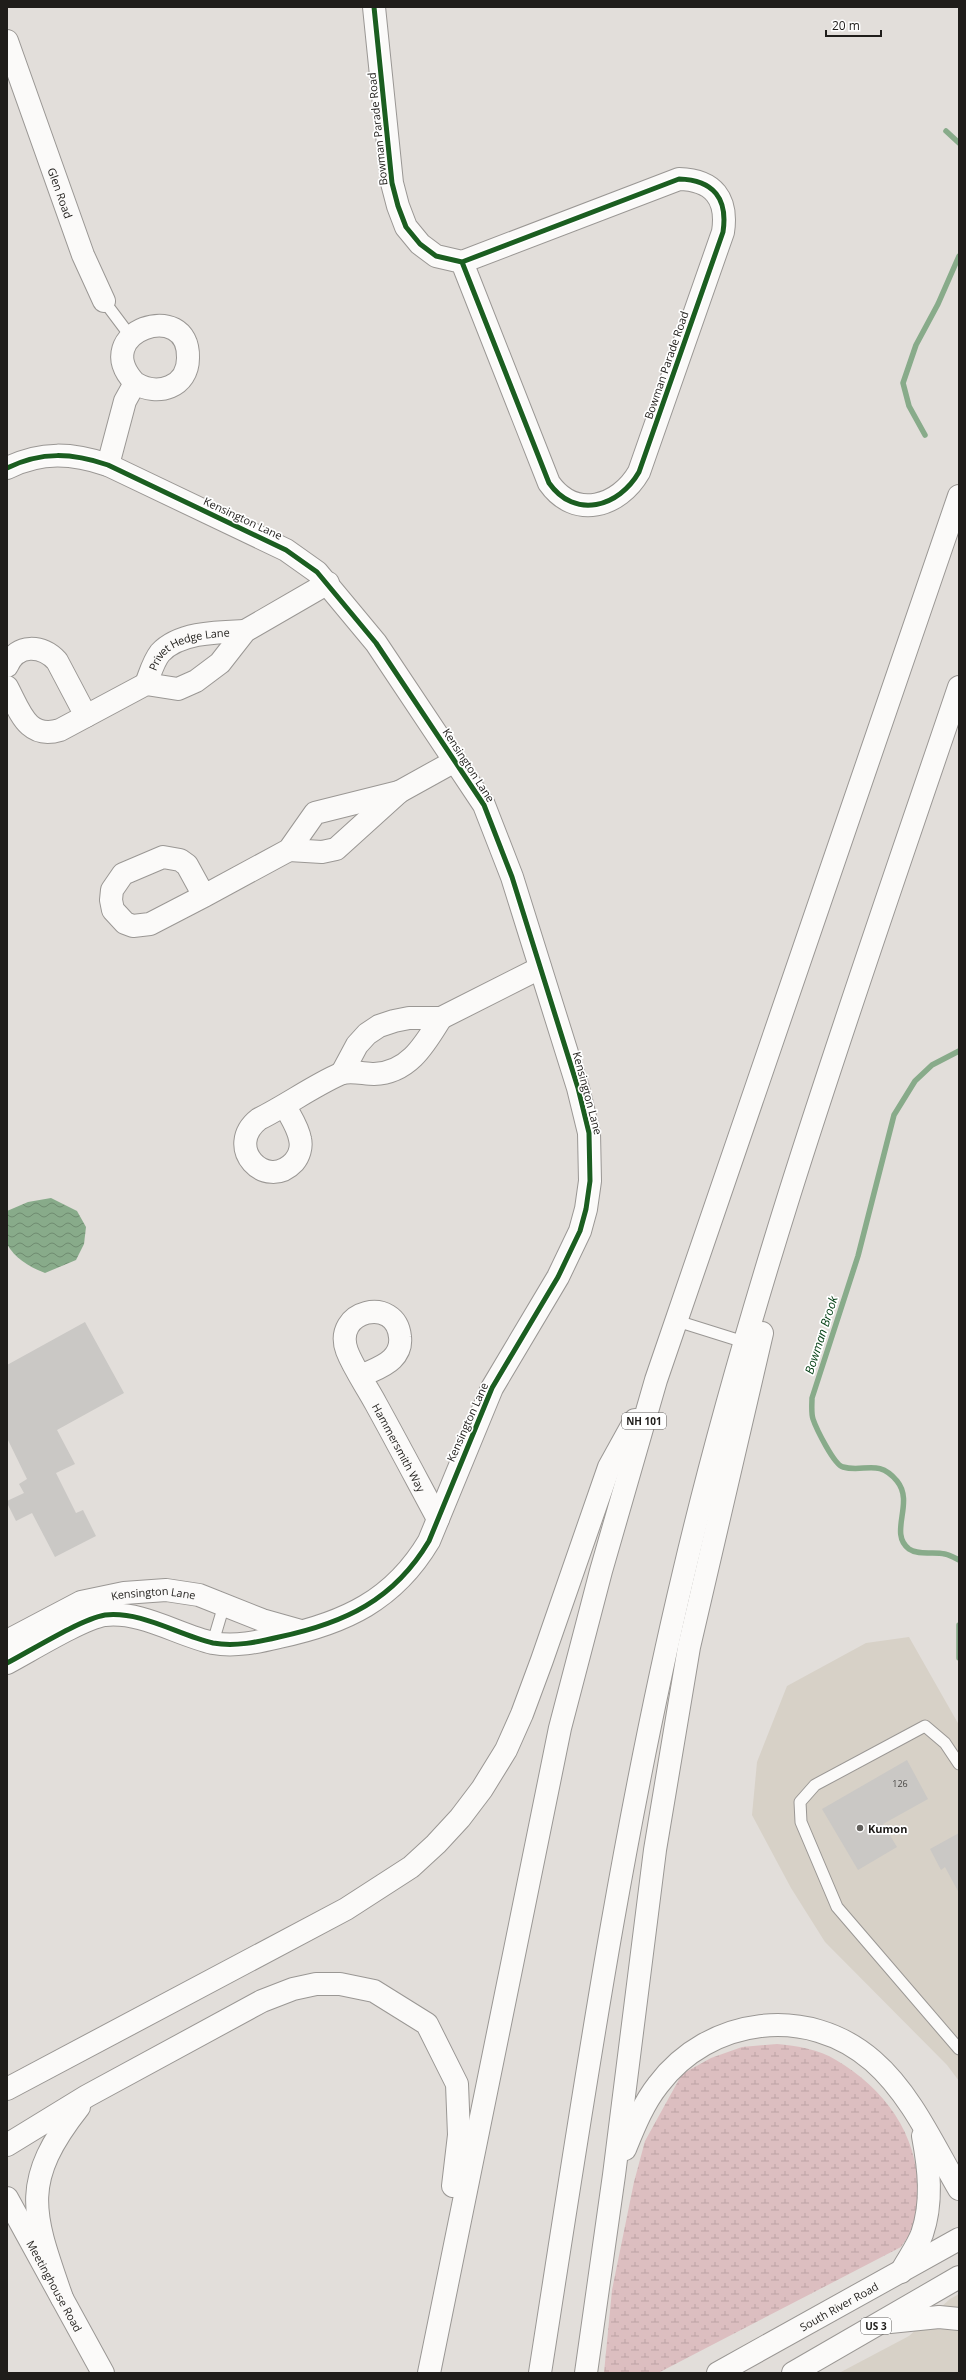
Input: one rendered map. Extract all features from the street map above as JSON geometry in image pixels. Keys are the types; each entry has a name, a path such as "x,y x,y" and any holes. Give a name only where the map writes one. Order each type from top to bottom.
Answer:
{"main road":[{"name":"Bowman Parade Road","path":"374,7 392,183 398,206 406,227 420,244 436,256 462,262 679,179 691,180 703,184 713,190 720,199 724,215 723,232 638,472 632,484 620,495 596,504 581,506 568,502 558,496 550,484 462,262"},
{"name":"Glen Road","path":"7,41 83,255 104,301"},
{"path":"146,326 165,326 181,337 188,354 185,373 172,386 153,390 135,383 127,373 123,361 125,348 131,337 146,326"},
{"path":"108,465 125,401 135,383"},
{"name":"Kensington Lane","path":"7,468 49,454 84,457 108,465 286,550 307,563 328,584 376,642 484,805 499,839 578,1088 590,1133 591,1163 586,1209 570,1254 484,1404 429,1540 418,1560 402,1578 384,1594 346,1617 304,1631 240,1644 213,1642 150,1622 117,1615 105,1615 39,1635 7,1641"},
{"name":"NH 101","path":"429,2373 560,1728 601,1570 656,1380 840,839 959,496"},
{"name":"Privet Hedge Lane","path":"7,688 26,723 38,730 56,731 146,684 168,688 188,686 220,663 245,631 328,584"},
{"name":"Privet Hedge Lane","path":"146,684 154,662 167,647 205,634 245,631"},
{"path":"7,666 15,654 23,650 42,649 51,654 57,661 86,716"},
{"path":"540,2373 591,2046 643,1755 686,1563 744,1342 784,1206 959,687"},
{"path":"289,850 322,852 336,849 399,792 455,761"},
{"path":"204,896 289,850 314,813 399,792"},
{"path":"285,1106 342,1073 362,1040 367,1034 379,1026 409,1018 441,1018 540,968"},
{"path":"342,1073 389,1072 402,1066 415,1056 425,1044 441,1018"},
{"path":"586,2373 614,2174 655,1850 689,1647 774,1279 784,1206"},
{"name":"Hammersmith Way","path":"361,1376 438,1519"},
{"path":"7,2089 346,1909 411,1866 460,1818 482,1789 506,1750 522,1714 609,1467 656,1380"},
{"name":"Kensington Lane","path":"7,1663 39,1635 81,1602 124,1593 166,1590 186,1592 262,1620 304,1631"},
{"path":"7,2145 87,2096 230,2017 293,1989 316,1984 340,1984 374,1991 427,2024 457,2084 459,2135 444,2243 434,2285 425,2373"},
{"path":"614,2174 642,2109 658,2084 687,2054 714,2038 743,2029 771,2025 805,2028 838,2039 872,2060 894,2083 922,2125 959,2189"},
{"path":"62,2298 40,2233 36,2212 37,2190 49,2150 59,2131 87,2096"},
{"path":"901,2272 921,2235 928,2213 927,2159 922,2125"},
{"name":"Meetinghouse Road","path":"7,2198 103,2373"},
{"name":"South River Road","path":"718,2373 747,2365 901,2272 959,2239"},
{"name":"US 3","path":"793,2373 959,2277"},
{"path":"881,2323 912,2319 959,2319"}],"lane":[{"name":"Glen Road","path":"104,301 131,337"},
{"path":"677,1321 744,1342"},
{"path":"213,1642 224,1605"},
{"path":"959,1764 945,1743 925,1726 815,1785 800,1802 801,1822 837,1906 959,2048"}],"shaded area":[{"path":"909,1637 959,1725 959,2081 947,2065 825,1942 791,1888 752,1815 757,1762 787,1686 866,1643"},
{"path":"959,2294 959,2373 839,2373 909,2336 950,2299"}],"green space":[{"path":"777,2044 800,2047 815,2051 836,2060 870,2085 896,2116 905,2133 917,2172 918,2212 913,2228 901,2247 658,2373 604,2373 612,2290 634,2182 645,2141 682,2074 711,2058 742,2047"}],"water":[{"path":"51,1198 77,1211 86,1227 84,1244 76,1260 45,1273 23,1262 10,1249 7,1244 7,1211 28,1202"}],"building":[{"path":"85,1322 124,1393 57,1430 75,1464 56,1473 76,1513 83,1510 96,1536 55,1557 32,1513 16,1521 7,1503 7,1501 24,1493 19,1484 27,1479 7,1438 7,1365"},
{"path":"907,1760 928,1799 883,1824 897,1847 858,1870 822,1809"},
{"path":"959,1833 959,1893 945,1867 941,1870 930,1849"}],"waterway":[{"path":"946,131 959,143"},
{"path":"925,435 909,406 903,383 916,345 938,304 959,256"},
{"name":"Bowman Brook","path":"959,1051 932,1065 915,1081 894,1115 858,1256 812,1398 813,1419 826,1446 839,1465 851,1468 877,1468 884,1470 897,1481 902,1490 904,1499 901,1535 903,1542 909,1549 922,1553 945,1554 959,1560"},
{"name":"Bowman Brook","path":"959,1625 959,1658"}],"cycle path":[{"path":"374,7 392,183 398,206 406,227 420,244 436,256 462,262 679,179 701,183 710,188 721,201 724,220 723,232 639,472 620,494 609,501 584,505 571,502 560,495 549,483 462,262"},
{"path":"7,468 20,462 45,456 69,456 108,465 286,550 317,572 376,643 484,805 512,877 578,1088 589,1133 590,1181 586,1209 580,1231 558,1277 492,1388 429,1541 400,1579 384,1594 366,1606 325,1624 271,1639 238,1644 213,1643 146,1620 119,1615 105,1615 83,1622 7,1663"}],"place":[{"name":"Kumon","path":"860,1828"}]}
